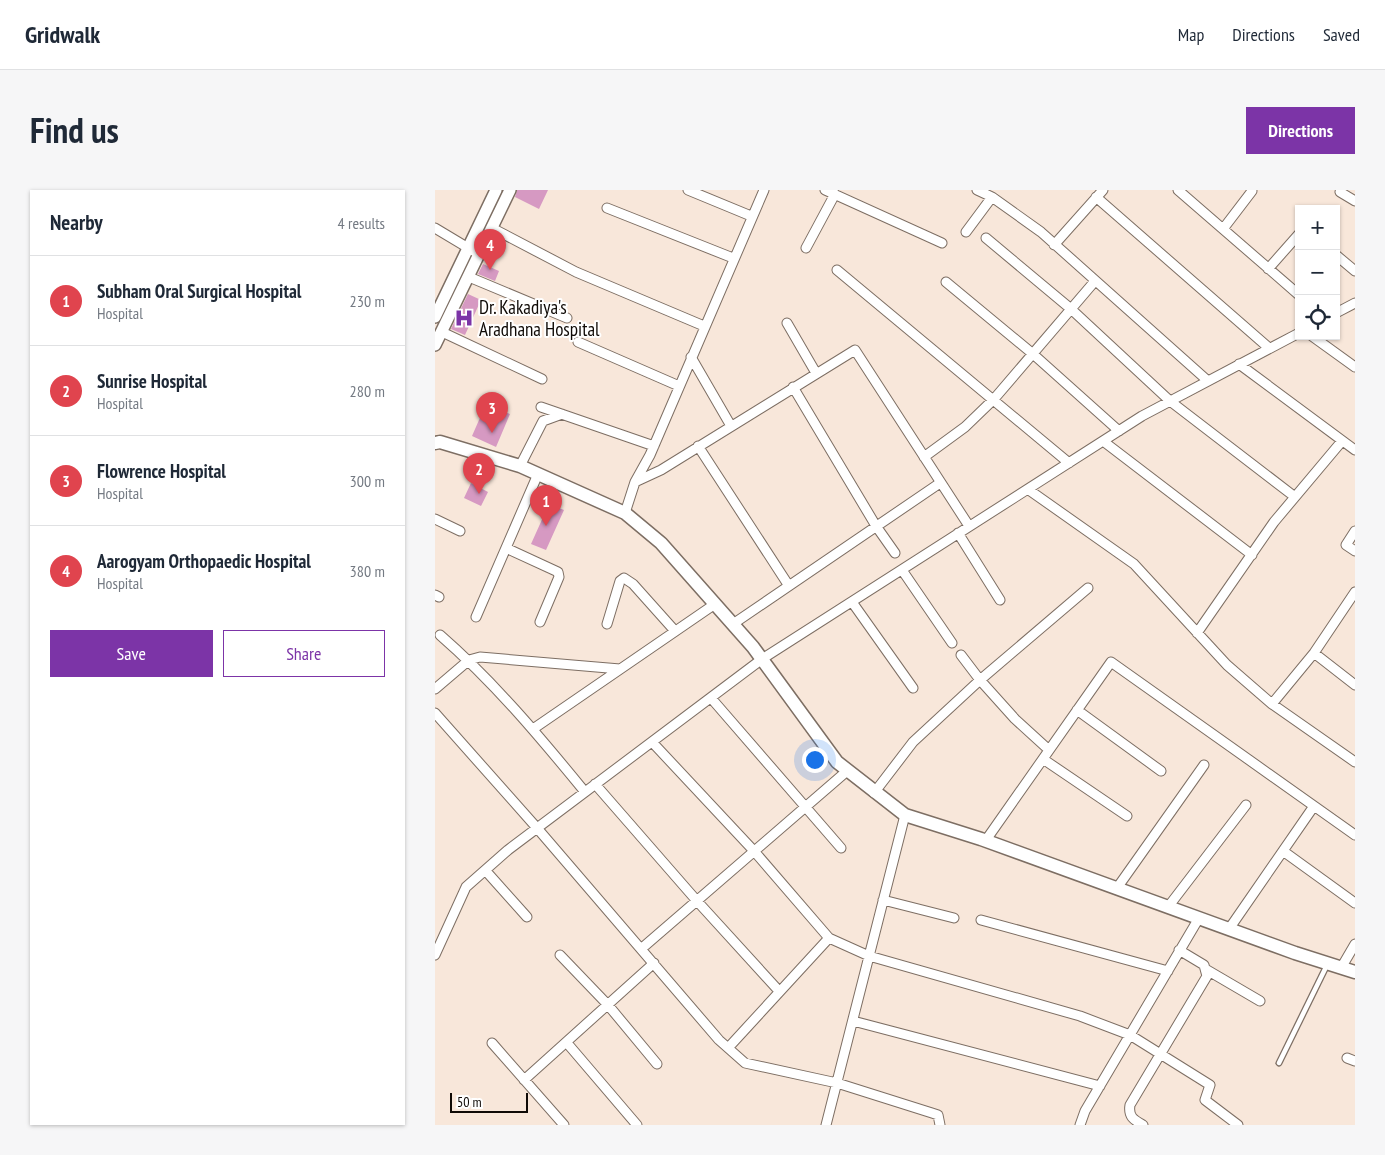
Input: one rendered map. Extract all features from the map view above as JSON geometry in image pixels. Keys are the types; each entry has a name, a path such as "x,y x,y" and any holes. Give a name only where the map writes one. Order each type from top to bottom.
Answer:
{"main road":[{"path":"437,440 520,466 625,513 661,543 763,659 837,762 874,793 905,815 986,840 1229,929 1355,972"}],"street":[{"path":"435,318 496,190"},
{"path":"435,345 510,190"},
{"path":"689,190 751,216"},
{"path":"625,513 635,482 654,446 751,216 764,190"},
{"path":"825,190 942,243"},
{"path":"1054,244 1103,190"},
{"path":"1178,190 1295,292"},
{"path":"1223,229 1251,191"},
{"path":"1340,192 1355,201"},
{"path":"966,232 986,193 1054,244 1208,381"},
{"path":"806,248 835,194"},
{"path":"1096,198 1269,348"},
{"path":"607,208 733,258"},
{"path":"435,228 480,254"},
{"path":"492,228 576,272 704,326"},
{"path":"986,238 1071,310 1170,401 1295,497"},
{"path":"1268,268 1295,238"},
{"path":"1340,258 1355,271"},
{"path":"837,270 1069,463"},
{"path":"469,277 567,318"},
{"path":"924,457 965,428 994,399 1095,281"},
{"path":"946,282 1033,354 1119,430"},
{"path":"1340,311 1355,303"},
{"path":"787,323 816,373"},
{"path":"442,332 542,379"},
{"path":"435,955 466,887 537,828 763,659 969,526 1029,490 1119,430 1295,335"},
{"path":"1318,340 1355,367"},
{"path":"578,342 679,386"},
{"path":"635,482 661,470 855,350 969,526"},
{"path":"691,357 731,426"},
{"path":"1239,364 1355,450"},
{"path":"793,388 876,526 895,553"},
{"path":"541,407 654,446"},
{"path":"520,466 543,421 562,414"},
{"path":"1197,634 1295,497 1342,440"},
{"path":"1103,441 1252,555"},
{"path":"698,446 789,586"},
{"path":"476,618 538,474"},
{"path":"733,624 941,483"},
{"path":"1029,490 1134,564 1227,665 1272,704 1355,762"},
{"path":"435,520 460,530"},
{"path":"1355,531 1346,545 1355,551"},
{"path":"958,533 1000,600"},
{"path":"506,548 558,572 559,577 539,622"},
{"path":"902,570 952,643"},
{"path":"607,624 620,581 624,578 633,584 675,631"},
{"path":"874,793 913,742 980,680 1088,588"},
{"path":"1272,704 1314,653 1355,592"},
{"path":"851,602 913,688"},
{"path":"533,729 715,604"},
{"path":"441,635 469,660 533,729 585,792"},
{"path":"1314,653 1355,685"},
{"path":"961,655 980,680 1015,719 1049,750"},
{"path":"435,689 469,660 479,657 620,669"},
{"path":"986,840 1111,662 1355,835"},
{"path":"711,698 841,848"},
{"path":"1077,710 1161,771"},
{"path":"435,713 727,1048 745,1064 837,1083 938,1115 940,1125"},
{"path":"652,742 754,851 829,938 869,956 1080,1016 1130,1035 1210,1085 1205,1100 1238,1125"},
{"path":"1043,759 1127,816"},
{"path":"1117,888 1204,765"},
{"path":"641,949 847,771"},
{"path":"595,784 779,991"},
{"path":"1168,907 1246,805"},
{"path":"1229,929 1314,806"},
{"path":"826,1125 905,815"},
{"path":"1283,852 1355,903"},
{"path":"485,870 527,917"},
{"path":"883,900 954,918"},
{"path":"1080,1125 1085,1111 1199,918"},
{"path":"981,920 1168,970"},
{"path":"727,1048 829,938"},
{"path":"1341,968 1355,944"},
{"path":"1179,950 1204,965 1207,970 1261,1001"},
{"path":"560,955 608,1005 657,1064"},
{"path":"524,1080 654,964"},
{"path":"1143,1125 1132,1119 1129,1113 1131,1105 1207,976 1207,970"},
{"path":"853,1021 1100,1086"},
{"path":"492,1043 564,1125"},
{"path":"567,1043 637,1125"}],"lane":[{"path":"1279,1063 1328,964"}],"building":[{"path":"517,190 548,190 539,209 515,197"},
{"path":"483,264 499,271 495,281 478,274"},
{"path":"468,294 481,300 465,335 451,329"},
{"path":"486,404 510,414 496,447 472,436"},
{"path":"471,483 488,492 481,506 464,498"},
{"path":"549,504 564,510 546,550 531,544"}],"place":[{"name":"Aarogyam Orthopaedic Hospital","path":"490,270"},
{"name":"Dr. Kakadiya's Aradhana Hospital","path":"464,318"},
{"name":"Flowrence Hospital","path":"492,433"},
{"name":"Sunrise Hospital","path":"479,494"},
{"name":"Subham Oral Surgical Hospital","path":"546,526"}]}
